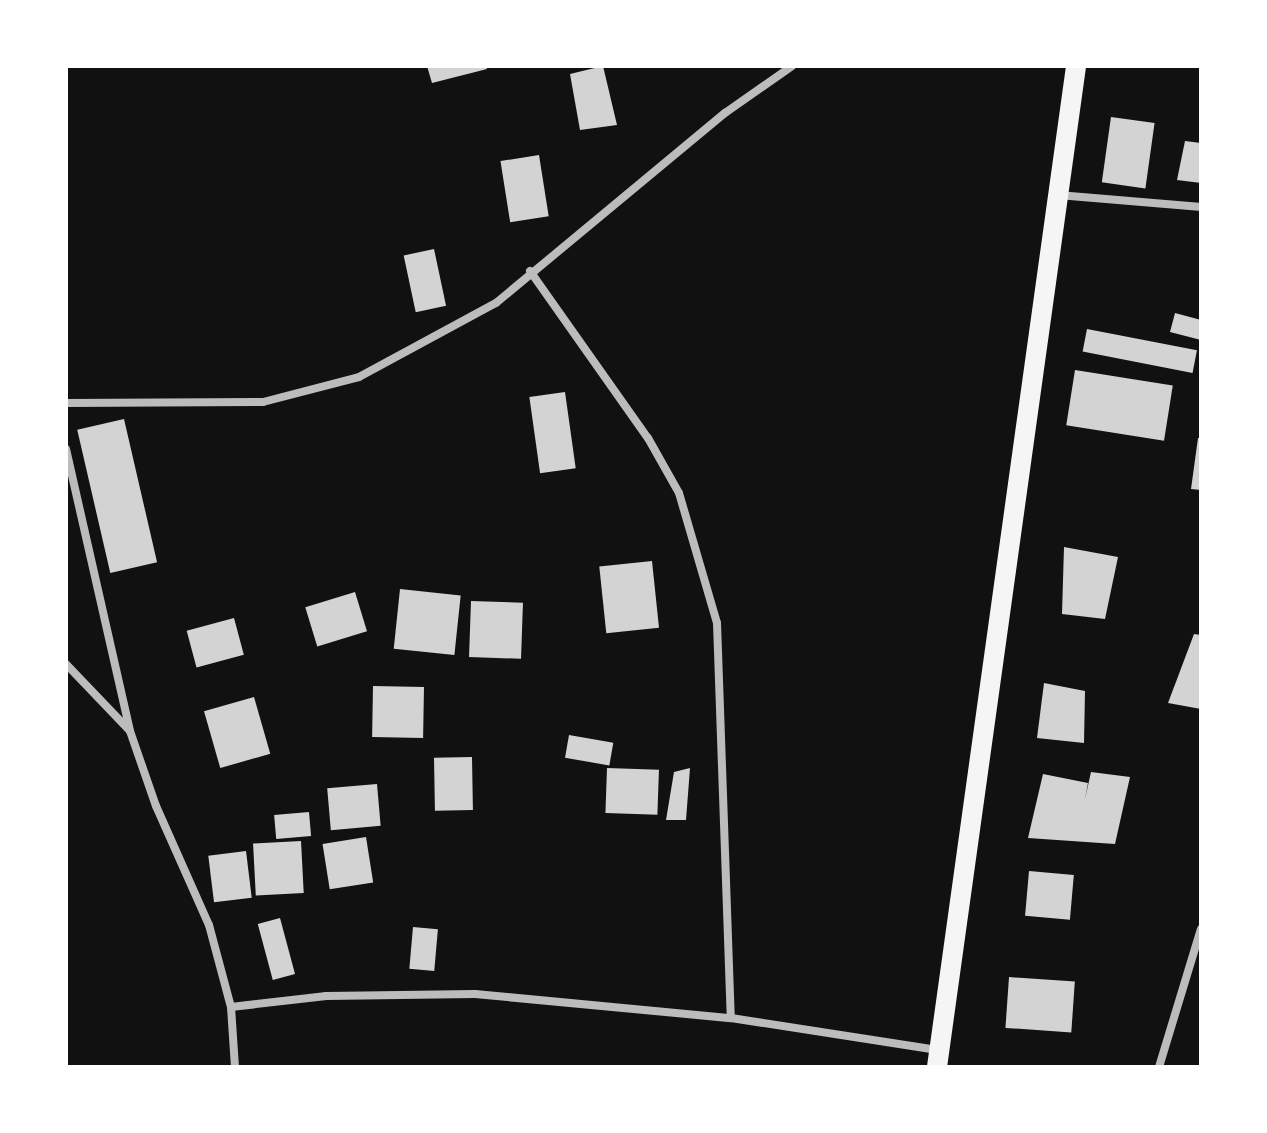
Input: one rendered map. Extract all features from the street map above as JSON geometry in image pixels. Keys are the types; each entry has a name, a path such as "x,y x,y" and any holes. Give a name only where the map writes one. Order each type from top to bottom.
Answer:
{"main road":[{"path":"938,1059 1076,66"}],"street":[{"path":"66,403 263,402 359,377 496,303 530,271 725,113 792,66"},
{"path":"1057,195 1201,207"},
{"path":"530,271 648,438 679,493 717,623 731,1018"},
{"path":"66,449 130,731 156,806 209,925 231,1007 235,1067"},
{"path":"66,664 130,731"},
{"path":"1159,1067 1201,929"},
{"path":"1188,974 1201,967"},
{"path":"231,1007 326,996 475,994 731,1018 938,1059"}],"building":[{"path":"427,66 486,66 487,69 432,83"},
{"path":"603,66 617,125 580,130 570,74"},
{"path":"1111,117 1155,123 1145,188 1102,182"},
{"path":"1185,141 1201,143 1201,183 1177,180"},
{"path":"539,155 549,216 510,222 500,161"},
{"path":"434,249 446,306 416,312 404,255"},
{"path":"1175,313 1201,320 1201,340 1170,332"},
{"path":"1087,329 1197,350 1193,373 1083,352"},
{"path":"1075,370 1173,385 1164,441 1066,425"},
{"path":"565,392 576,468 540,473 529,397"},
{"path":"124,419 157,562 110,573 77,430"},
{"path":"1198,438 1201,438 1201,490 1191,489"},
{"path":"1064,547 1118,557 1105,619 1062,614"},
{"path":"652,561 659,628 606,633 599,567"},
{"path":"400,589 461,595 454,655 394,649"},
{"path":"355,592 367,631 317,646 305,607"},
{"path":"471,601 523,603 521,659 469,657"},
{"path":"234,618 244,655 197,667 187,631"},
{"path":"1194,634 1201,635 1201,709 1168,703"},
{"path":"1044,683 1085,691 1084,743 1037,738"},
{"path":"373,686 424,687 423,738 372,737"},
{"path":"254,697 270,754 220,768 204,711"},
{"path":"569,735 613,743 609,765 565,758"},
{"path":"472,757 473,810 435,811 434,758"},
{"path":"607,768 659,770 657,815 605,813"},
{"path":"690,768 686,820 666,820 674,772"},
{"path":"1091,772 1130,777 1115,844 1028,838 1043,774 1088,783 1085,799"},
{"path":"377,784 381,826 331,830 327,788"},
{"path":"309,812 311,836 276,839 274,815"},
{"path":"366,837 373,882 330,889 323,844"},
{"path":"301,841 304,893 256,895 253,844"},
{"path":"246,851 252,898 214,902 208,856"},
{"path":"1029,871 1074,875 1070,920 1025,916"},
{"path":"280,918 295,974 273,980 258,924"},
{"path":"413,927 438,929 434,971 409,969"},
{"path":"1009,977 1075,982 1071,1032 1005,1028"}]}
